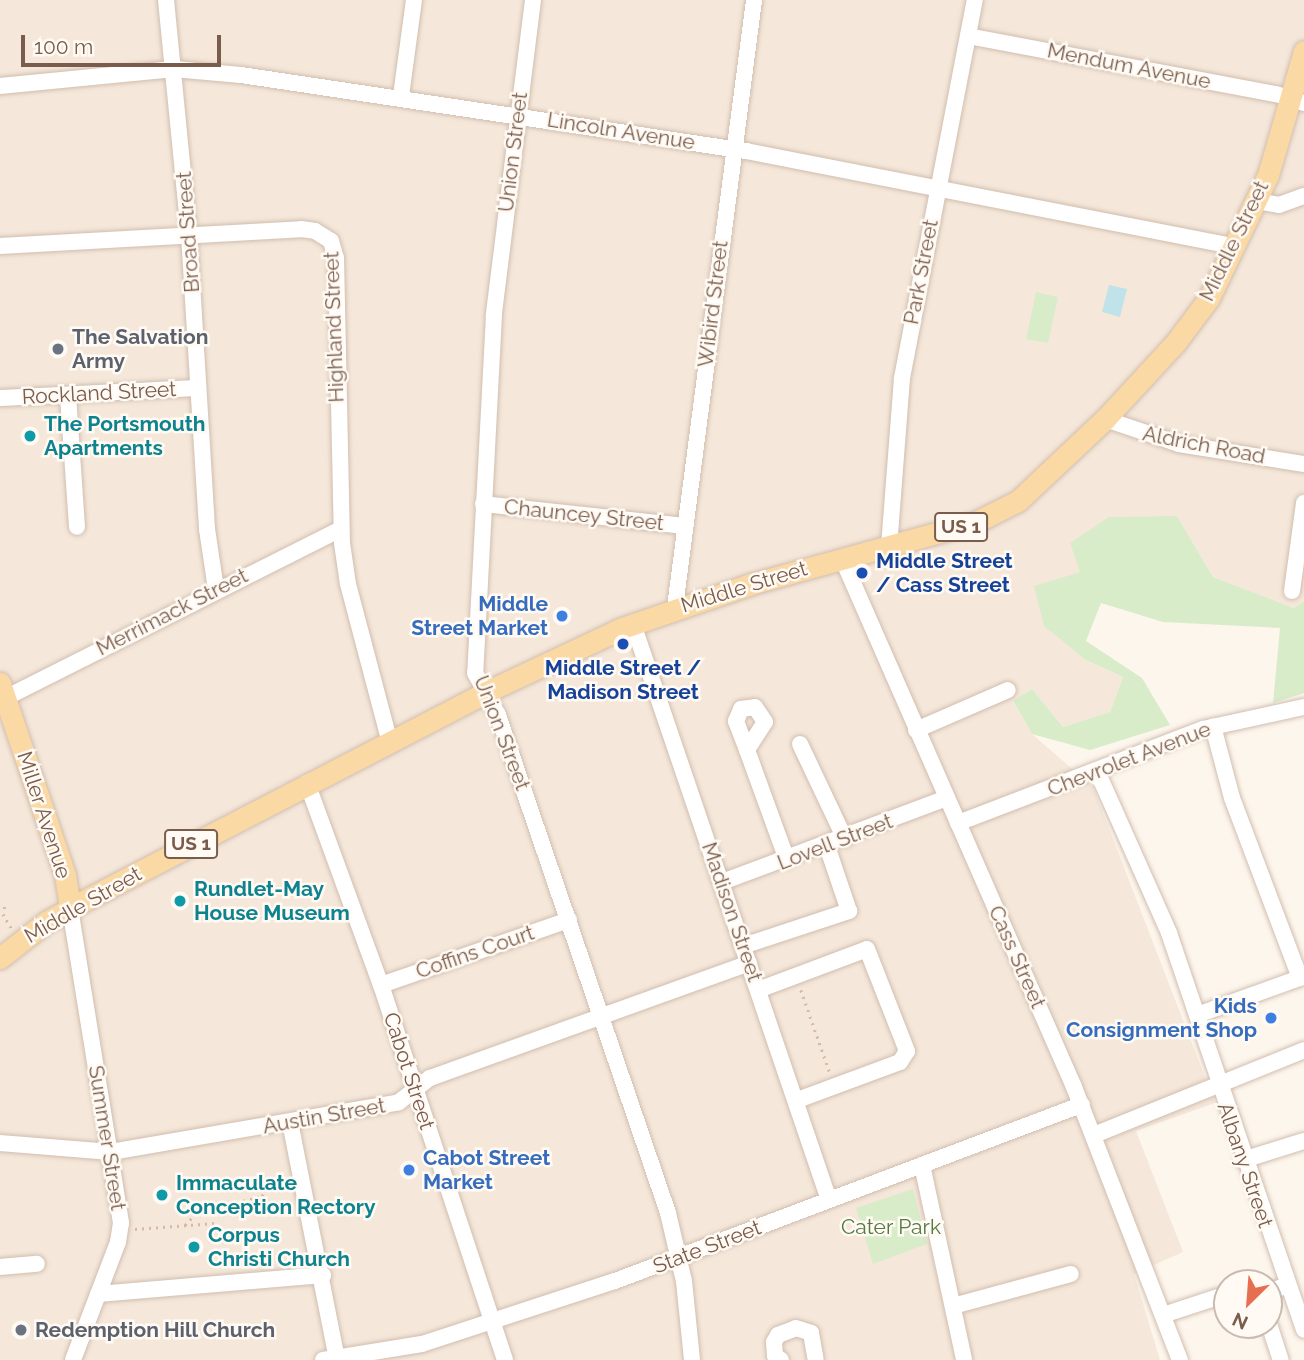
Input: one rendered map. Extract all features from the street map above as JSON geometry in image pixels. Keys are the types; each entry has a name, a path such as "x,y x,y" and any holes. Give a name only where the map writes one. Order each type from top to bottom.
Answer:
{"main road":[{"name":"Middle Street","path":"1,957 70,908 307,783 486,692 633,624 675,607 976,522 1004,509 1043,481 1105,419 1194,318 1237,247 1257,201 1297,101 1304,51"},
{"name":"Miller Avenue","path":"3,690 65,875 70,908"}],"street":[{"name":"Broad Street","path":"166,0 189,234 206,529 216,589"},
{"path":"401,96 414,0"},
{"name":"Union Street","path":"533,0 494,315 475,673 486,692 569,920 680,1258 691,1360"},
{"name":"Wibird Street","path":"675,607 754,0"},
{"name":"Park Street","path":"889,547 900,389 975,0"},
{"name":"Mendum Avenue","path":"968,36 1297,101"},
{"name":"Lincoln Avenue","path":"0,86 174,69 401,96 938,185 1237,247"},
{"path":"1257,201 1279,205 1304,196"},
{"name":"Highland Street","path":"0,246 301,229 324,234 335,248 341,529 348,584 390,743"},
{"name":"Rockland Street","path":"0,398 198,388"},
{"path":"68,395 77,527"},
{"name":"Aldrich Road","path":"1105,419 1179,444 1304,464"},
{"path":"1292,591 1304,503"},
{"name":"Chauncey Street","path":"483,504 684,526"},
{"name":"Merrimack Street","path":"3,690 341,529"},
{"name":"Cass Street","path":"842,558 1082,1105 1180,1360"},
{"name":"Madison Street","path":"633,624 829,1200"},
{"path":"916,730 1009,690"},
{"name":"Chevrolet Avenue","path":"958,823 1213,726 1304,707"},
{"path":"1197,1015 1300,978 1232,798 1213,726"},
{"path":"800,744 845,839"},
{"path":"747,750 787,860"},
{"path":"1097,771 1169,933 1218,1086 1304,1050"},
{"name":"Cabot Street","path":"307,783 381,985 505,1360"},
{"name":"Lovell Street","path":"722,882 827,846 947,799"},
{"path":"743,946 849,911 827,846"},
{"name":"Summer Street","path":"70,908 111,1152 121,1232 73,1360"},
{"name":"Coffins Court","path":"381,985 569,920"},
{"path":"758,989 867,949 907,1051 900,1062 797,1100"},
{"name":"Austin Street","path":"0,1143 111,1152 399,1102 430,1078 603,1018 749,963"},
{"name":"Albany Street","path":"1094,1135 1218,1086 1304,1330"},
{"name":"State Street","path":"330,1359 399,1350 680,1258 1082,1105"},
{"path":"290,1122 323,1275 330,1359"},
{"path":"1243,1160 1304,1141"},
{"path":"922,1165 964,1360"},
{"path":"0,1267 37,1264"},
{"path":"953,1306 1071,1273"},
{"path":"98,1294 323,1275"},
{"path":"1283,1287 1287,1285"},
{"path":"1163,1315 1213,1299"},
{"path":"781,1360 775,1356 774,1342 778,1335 796,1328 811,1333 816,1360"},
{"path":"1274,1339 1281,1360"}],"path":[{"path":"5,907 3,915 12,929"},
{"path":"796,976 834,1086"},
{"path":"185,1225 196,1213 262,1195 266,1187"},
{"path":"135,1229 216,1223"}],"shaded area":[{"path":"0,0 1304,0 1304,601 1294,608 1213,577 1177,516 1082,536 1070,543 1081,572 1035,586 1086,660 1123,677 1110,712 1063,727 1032,689 1013,702 1032,734 1093,787 1215,1103 1136,1131 1183,1252 1134,1274 1160,1360 0,1360"}],"green space":[{"path":"1036,292 1058,297 1048,343 1026,339"},
{"path":"1177,516 1213,577 1294,608 1304,601 1304,693 1273,703 1280,628 1163,622 1101,603 1086,641 1142,678 1170,725 1090,750 1032,734 1013,701 1032,689 1063,727 1110,712 1123,677 1086,660 1044,626 1034,586 1080,572 1070,543 1109,517"},
{"name":"Cater Park","path":"913,1189 927,1244 873,1264 856,1208"}],"water":[{"path":"1109,285 1127,289 1120,317 1102,312"}],"place":[{"name":"The Salvation Army","path":"58,349"},
{"name":"The Portsmouth Apartments","path":"30,436"},
{"name":"Middle Street / Cass Street","path":"862,573"},
{"name":"Middle Street Market","path":"562,616"},
{"name":"Middle Street / Madison Street","path":"623,644"},
{"name":"Rundlet-May House Museum","path":"180,901"},
{"name":"Kids Consignment Shop","path":"1271,1018"},
{"name":"Cabot Street Market","path":"409,1170"},
{"name":"Immaculate Conception Rectory","path":"162,1195"},
{"name":"Corpus Christi Church","path":"194,1247"},
{"name":"Redemption Hill Church","path":"21,1330"}]}
